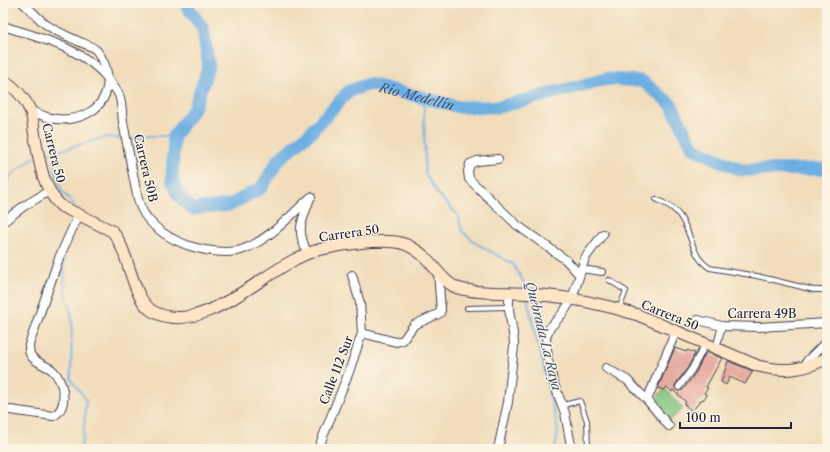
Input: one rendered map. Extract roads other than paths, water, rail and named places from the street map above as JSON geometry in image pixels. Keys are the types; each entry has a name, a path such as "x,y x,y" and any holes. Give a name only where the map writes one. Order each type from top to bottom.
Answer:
{"main road":[{"name":"Carrera 50","path":"3,80 20,93 31,111 40,165 49,191 61,206 112,231 118,237 135,285 144,303 153,312 170,317 185,318 200,315 219,306 308,254 328,248 378,241 402,243 412,247 425,257 450,284 460,288 572,299 619,309 638,315 758,366 787,370 806,367 827,358"}],"street":[{"path":"23,3 44,23 95,49 104,62 108,79 105,98 93,110 83,115 70,119 56,119 46,118 31,111"},
{"name":"Carrera 50B","path":"3,26 69,49 87,59 108,79 119,96 136,193 142,210 152,223 166,235 185,244 205,250 240,250 268,235 311,197 299,230 302,242 308,254"},
{"path":"498,159 477,161 470,164 468,171 469,180 517,225 580,271 602,272"},
{"path":"3,222 24,206 49,191"},
{"path":"3,409 54,416 59,413 63,406 64,397 59,379 51,369 38,362 31,356 29,345 59,258 79,214"},
{"path":"570,449 571,446 567,419 551,374 546,346 546,337 549,329 563,313 572,299 580,271 589,252 603,234"},
{"name":"Calle 112 Sur","path":"318,449 349,372 362,333 396,342 400,341 403,340 414,325 440,313 442,310 438,271"},
{"path":"352,275 360,303 362,333"},
{"path":"498,449 508,402 514,346 514,337 508,307 510,292"},
{"name":"Carrera 49B","path":"698,320 722,326 759,327 827,323"},
{"path":"679,388 711,346 722,326"},
{"path":"647,400 676,331"},
{"path":"806,367 807,361 827,341"},
{"path":"606,368 623,377 647,400 669,426"}],"lane":[{"path":"656,199 672,208 680,215 688,230 696,252 702,262 710,268 758,276 814,290 827,290"},
{"path":"609,280 626,291 619,309"},
{"path":"467,308 508,307"},
{"path":"563,405 580,401 587,421 588,449"}],"waterway":[{"name":"Río Medellín","path":"185,3 203,29 209,66 194,108 174,136 172,180 179,196 192,209 230,205 261,188 279,159 309,134 349,91 369,84 459,107 499,107 606,79 642,81 671,104 693,148 741,170 827,169"},
{"name":"Quebrada La Raya","path":"424,99 425,173 436,192 458,215 462,231 477,244 513,264 523,281 525,290"},
{"path":"128,139 150,136 174,136"},
{"path":"48,154 106,137 124,139"},
{"path":"54,152 56,174 62,191 74,205"},
{"path":"3,188 12,174 35,157"},
{"path":"63,256 65,287 72,319 71,379 86,400 83,439 80,449"},
{"name":"Quebrada La Raya","path":"527,298 558,429 555,449"}]}
